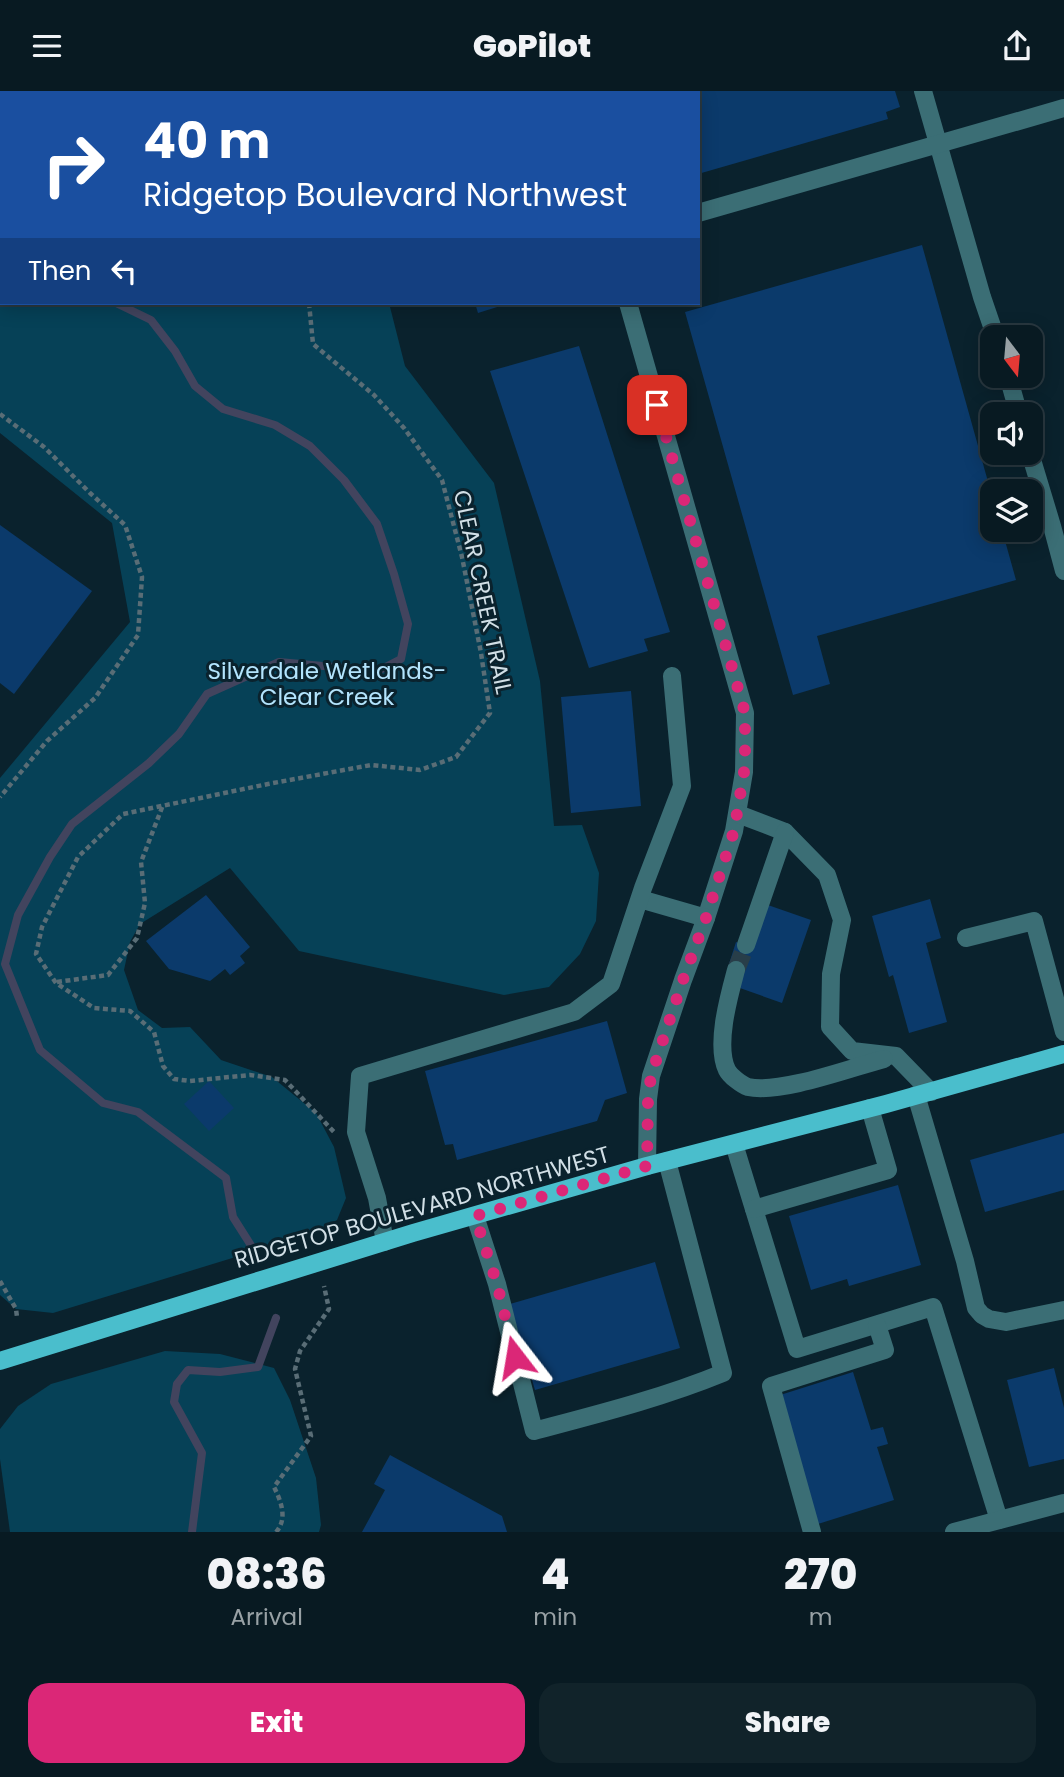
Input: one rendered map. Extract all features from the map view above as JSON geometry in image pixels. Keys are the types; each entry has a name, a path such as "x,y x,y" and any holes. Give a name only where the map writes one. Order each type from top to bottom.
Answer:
{"main road":[{"name":"RIDGETOP BOULEVARD NORTHWEST","path":"0,1361 385,1241 647,1166 1064,1054"}],"street":[{"path":"923,91 992,325"},
{"path":"700,212 1064,108"},
{"path":"629,305 745,713 744,772 734,831 651,1076 647,1166"},
{"path":"1034,465 1064,571"},
{"path":"385,1241 377,1198 356,1132 360,1076 574,1012 611,984 682,786 672,676"},
{"path":"738,814 785,832 827,875 842,920 831,974 830,1027 852,1051 896,1056 923,1093 976,1308 989,1319 1006,1322 1064,1310"},
{"path":"746,946 785,832"},
{"path":"640,899 706,918"},
{"path":"967,938 1034,921 1064,1032"},
{"path":"736,970 725,1008 723,1048 728,1072 745,1086 768,1088 796,1083 896,1056"},
{"path":"754,1209 888,1170 870,1108"},
{"path":"734,1144 797,1349 933,1307 999,1520"},
{"path":"475,1216 497,1284 534,1431 622,1408 698,1384 723,1373 667,1161"},
{"path":"812,1532 771,1386 885,1350 877,1325"},
{"path":"954,1532 1064,1503"}],"path":[{"name":"CLEAR CREEK TRAIL","path":"309,305 313,344 374,395 404,428 442,480 462,557 490,713 456,757 420,771 371,765 123,814 78,857 42,927 36,954 56,983 94,1008 130,1011 154,1032 163,1066 173,1079 190,1081 250,1075 285,1080 335,1133"},
{"path":"0,414 44,447 125,525 142,577 138,635 95,698 47,741 0,797"},
{"path":"56,983 108,975 137,938 145,903 141,862 163,804"},
{"path":"0,1281 16,1309 17,1317"},
{"path":"276,1532 280,1528 283,1506 274,1486 311,1436 295,1369 300,1351 329,1309 324,1286"}],"green space":[{"name":"Silverdale Wetlands- Clear Creek","path":"0,305 390,305 405,366 494,483 540,681 554,826 582,825 599,873 596,921 580,954 549,987 504,995 299,951 230,868 140,924 130,942 124,970 138,1010 162,1028 190,1027 221,1060 272,1077 316,1113 334,1147 346,1198 337,1220 314,1233 53,1313 16,1309 0,1295 0,778 130,622 112,523 0,433"},
{"path":"165,1351 220,1354 274,1368 290,1400 316,1478 321,1525 319,1532 10,1532 0,1459 0,1429 18,1406 51,1384"}],"building":[{"path":"700,91 895,91 900,107 886,112 888,119 700,173"},
{"path":"922,245 980,453 980,465 983,465 987,479 980,479 980,542 1005,542 1016,580 817,636 830,684 793,695 685,312"},
{"path":"476,305 504,305 478,313"},
{"path":"579,346 670,632 644,639 648,651 589,668 490,371"},
{"path":"0,525 92,591 14,694 0,683"},
{"path":"631,691 641,806 571,813 561,697"},
{"path":"206,895 250,947 240,956 245,963 230,975 225,969 210,981 169,969 146,941"},
{"path":"930,899 941,938 926,943 947,1022 909,1033 893,975 889,977 872,916"},
{"path":"765,904 811,920 782,1003 737,987 742,972 728,967 736,942 750,947"},
{"path":"607,1021 627,1093 605,1100 597,1121 457,1160 453,1144 445,1145 425,1071"},
{"path":"209,1081 234,1108 209,1131 184,1104"},
{"path":"1064,1133 1064,1190 985,1212 970,1160"},
{"path":"898,1185 921,1265 849,1286 847,1279 811,1290 789,1216"},
{"path":"655,1262 680,1348 535,1390 510,1304"},
{"path":"1054,1368 1064,1408 1064,1459 1029,1467 1007,1380"},
{"path":"853,1372 871,1430 883,1427 888,1444 877,1447 894,1500 818,1524 777,1396"},
{"path":"390,1455 502,1516 507,1532 362,1532 385,1490 374,1484"}],"waterway":[{"path":"120,305 151,320 175,351 195,386 223,409 275,425 310,446 344,480 377,524 408,624 401,659 378,671 279,662 207,694 179,734 149,763 72,824 18,915 5,964 40,1050 103,1103 138,1112 226,1178 233,1217 254,1250"},
{"path":"192,1532 202,1453 174,1402 177,1384 188,1370 220,1372 258,1367 276,1318"}],"tunnel":[{"path":"736,970 746,945"}],"route":[{"path":"515,1357 497,1284 475,1216 647,1166 651,1076 718,884 734,831 744,772 745,713 657,405"}]}
